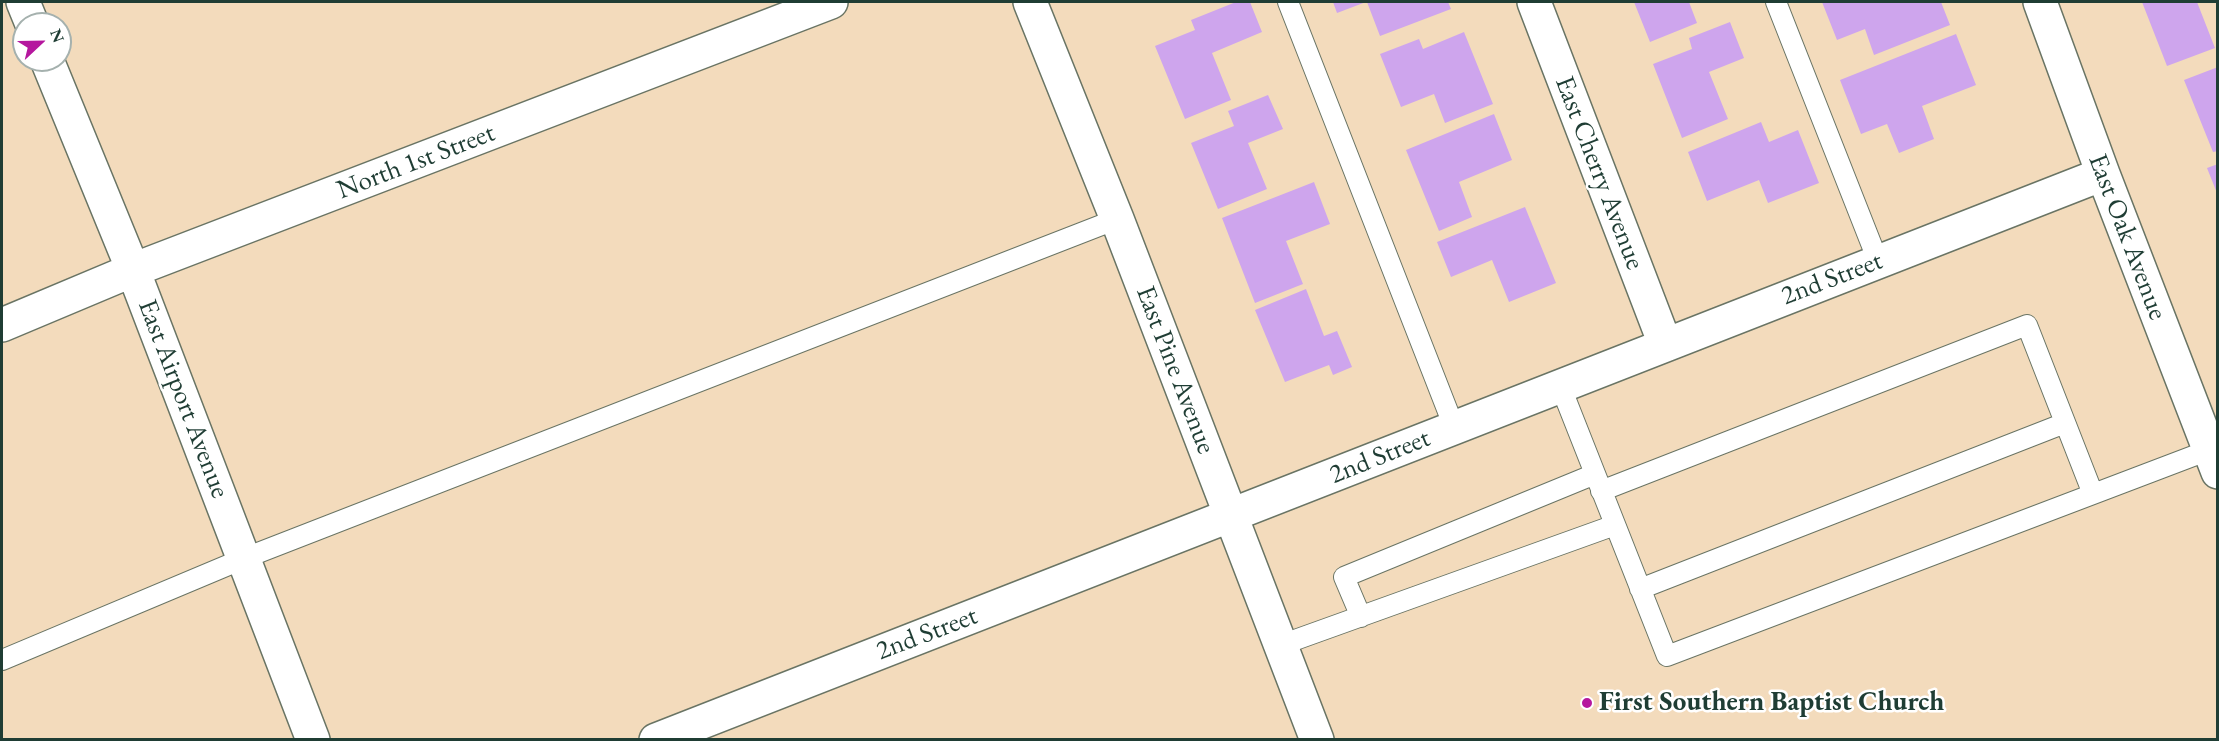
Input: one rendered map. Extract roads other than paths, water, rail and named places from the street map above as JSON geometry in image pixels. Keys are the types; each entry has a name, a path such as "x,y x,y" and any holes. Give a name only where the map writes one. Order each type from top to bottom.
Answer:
{"street":[{"name":"North 1st Street","path":"2,325 133,270 831,2"},
{"name":"East Pine Avenue","path":"1030,2 1117,219 1317,740"},
{"name":"East Cherry Avenue","path":"1534,2 1665,344"},
{"name":"East Oak Avenue","path":"2040,2 2213,461"},
{"name":"East Airport Avenue","path":"52,72 133,270 313,740"},
{"name":"2nd Street","path":"656,740 2103,174"}],"lane":[{"path":"2,5 12,2"},
{"path":"1288,2 1454,427"},
{"path":"1776,2 1878,261"},
{"path":"2,660 245,558 1117,219"},
{"path":"1361,617 1344,577 2027,325 2092,494"},
{"path":"1560,385 1667,656 2092,494 2213,461"},
{"path":"1640,589 2065,423"},
{"path":"1281,645 1615,525"}],"place":[{"name":"First Southern Baptist Church","path":"1587,703"}]}
